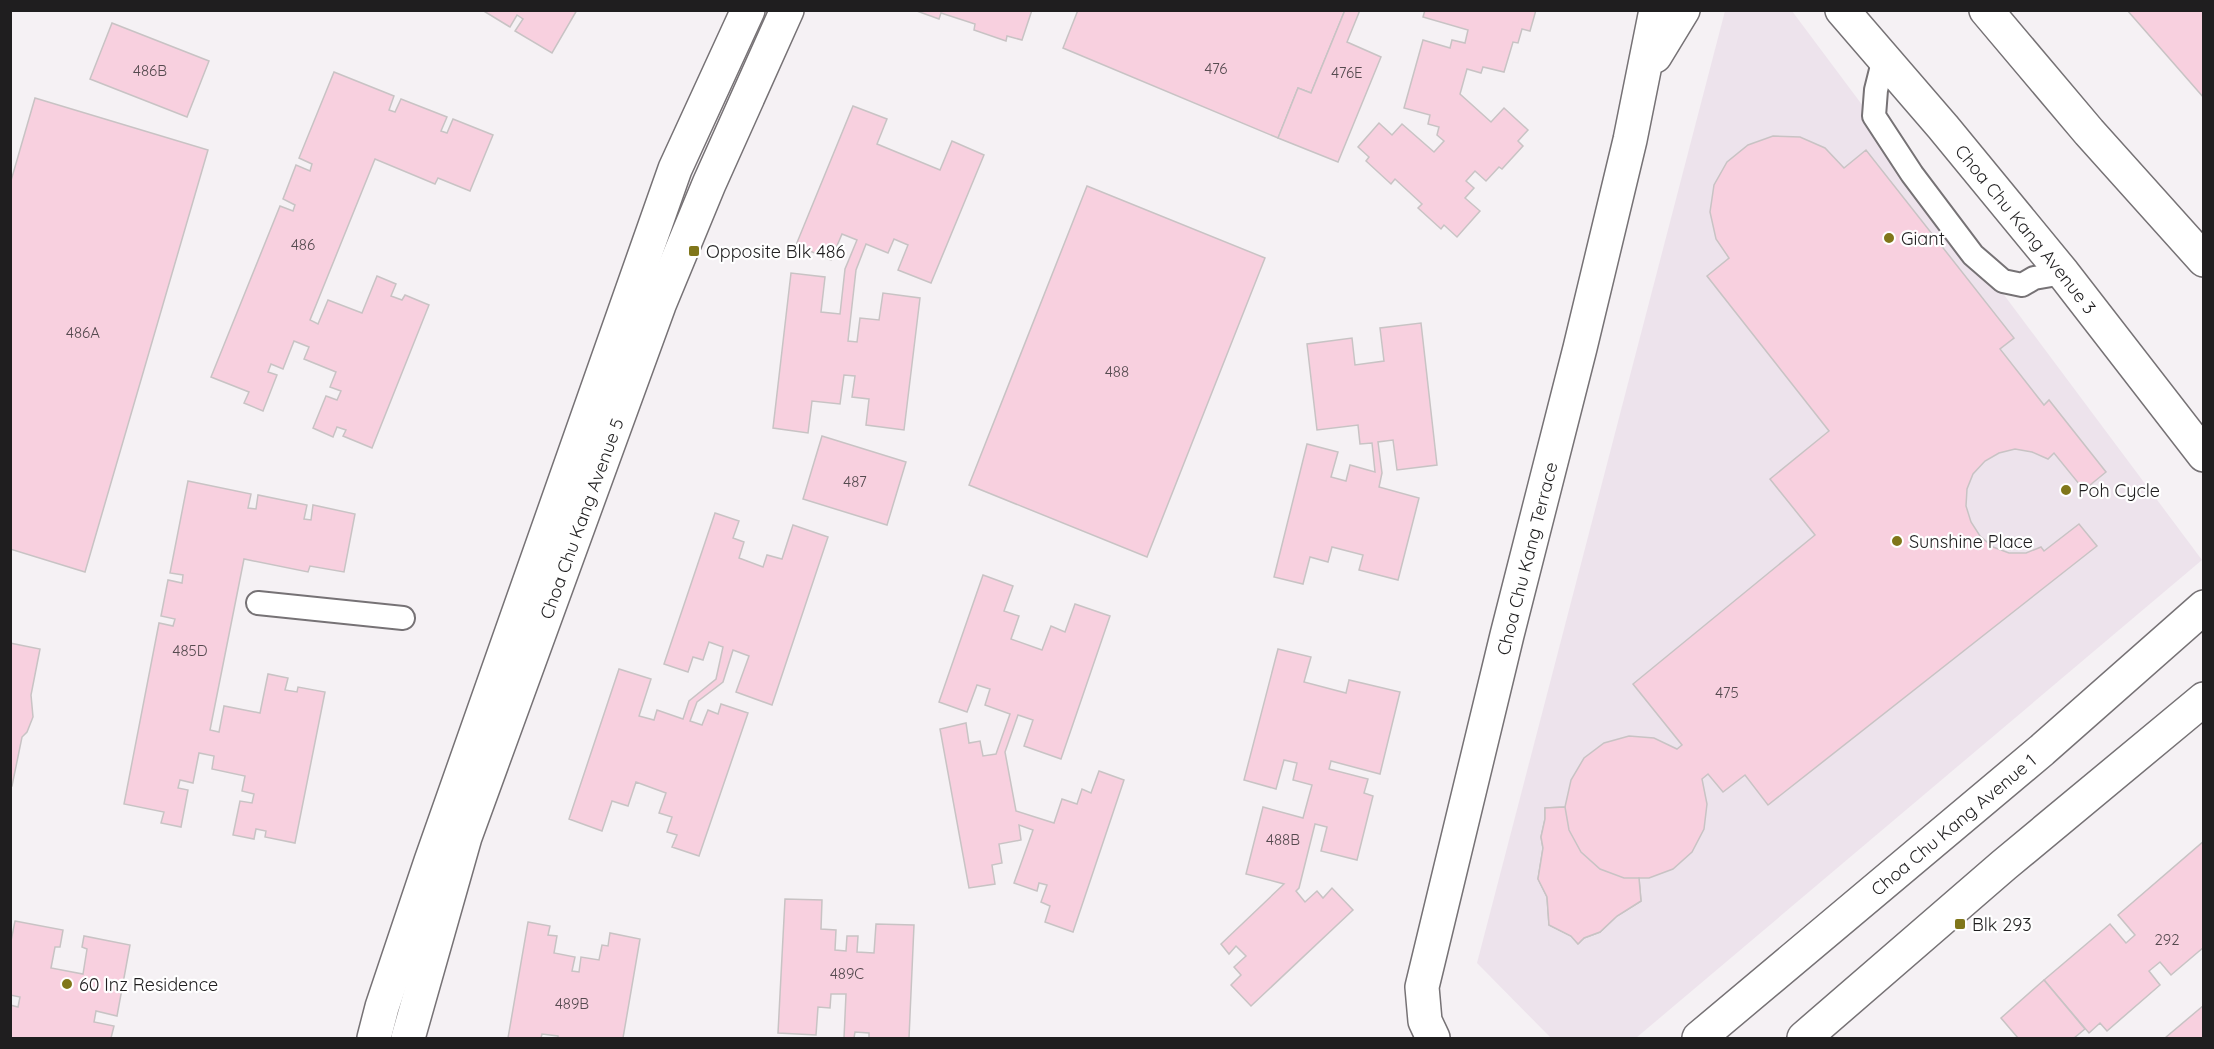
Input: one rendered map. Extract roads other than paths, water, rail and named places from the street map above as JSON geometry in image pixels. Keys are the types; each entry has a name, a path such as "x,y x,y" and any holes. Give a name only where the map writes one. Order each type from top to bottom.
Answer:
{"street":[{"name":"Choa Chu Kang Avenue 5","path":"374,1038 382,1007 435,850 675,169 748,10"},
{"name":"Choa Chu Kang Avenue 5","path":"408,1038 465,837 659,305 787,10"},
{"name":"Choa Chu Kang Terrace","path":"1433,1038 1425,1021 1422,987 1630,140 1656,10"},
{"name":"Choa Chu Kang Terrace","path":"1642,78 1683,10"},
{"name":"Choa Chu Kang Avenue 3","path":"1842,10 2063,273 2204,455"},
{"path":"1986,10 2089,132 2204,260"},
{"name":"Choa Chu Kang Avenue 1","path":"1699,1038 2042,750 2204,607"},
{"path":"1804,1038 2004,866 2204,699"}],"lane":[{"path":"1884,58 1876,90 1874,116 1912,174 1973,255 2003,281 2022,285 2034,278 2063,273"},
{"path":"258,603 403,618"}],"place":[{"name":"Giant","path":"1889,238"},
{"name":"Opposite Blk 486","path":"694,251"},
{"name":"Poh Cycle","path":"2066,490"},
{"name":"Sunshine Place","path":"1897,541"},
{"name":"Blk 293","path":"1960,924"},
{"name":"60 Inz Residence","path":"67,984"}]}
